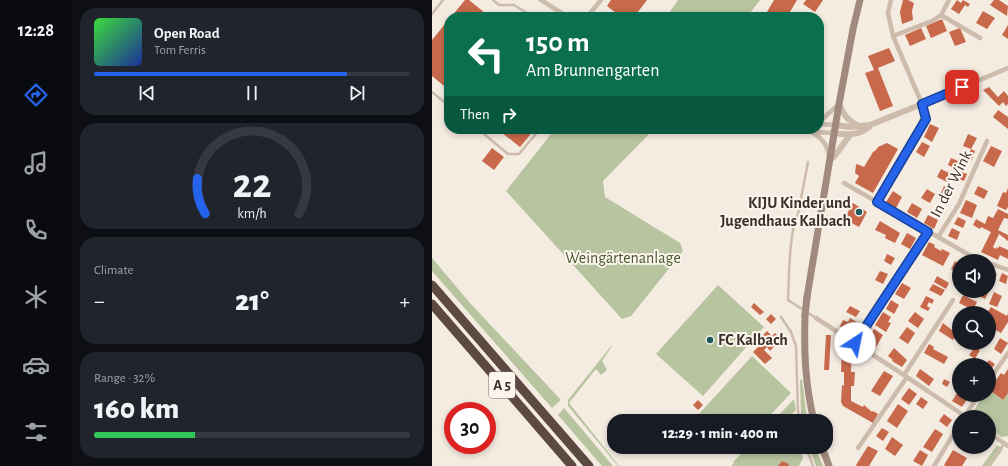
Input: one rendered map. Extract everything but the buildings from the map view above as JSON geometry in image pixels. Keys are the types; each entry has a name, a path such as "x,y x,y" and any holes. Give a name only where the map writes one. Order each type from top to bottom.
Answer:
{"highway":[{"name":"A 5","path":"432,285 589,466"},
{"name":"A 5","path":"432,304 572,466"}],"main road":[{"path":"812,414 808,398 804,357 807,297 839,104 860,0"},
{"path":"825,454 829,466"}],"street":[{"path":"541,0 560,12"},
{"path":"591,12 601,0"},
{"path":"877,202 926,119 922,104 893,36 888,13 891,0"},
{"path":"893,36 932,21 940,15 949,0"},
{"path":"940,15 980,38"},
{"path":"824,124 849,127 870,125 1008,68"},
{"path":"824,118 839,104 843,114 850,122 860,127"},
{"path":"824,133 850,135 865,130 870,125"},
{"path":"815,134 825,143 830,160 836,155 842,144 850,135"},
{"name":"In der Wink","path":"938,237 959,204 987,141"},
{"path":"844,183 968,254"},
{"name":"In der Wink","path":"855,343 928,232"},
{"path":"996,266 1008,270"},
{"path":"858,448 906,376 953,300"},
{"path":"816,318 906,376 955,410"},
{"path":"996,370 1008,353"},
{"path":"934,466 952,436"},
{"path":"996,437 1007,444"}],"lane":[{"path":"432,14 444,0"},
{"path":"493,0 499,5 514,5 525,12"},
{"path":"432,92 444,102"},
{"path":"484,134 508,154 519,154 536,134"},
{"path":"808,162 798,214 795,221 788,300 816,318"},
{"path":"781,317 791,332 796,346 799,414"},
{"path":"988,466 1007,444"},
{"path":"809,454 813,466"}],"green space":[{"path":"678,0 760,0 751,12 670,12"},
{"name":"Weingärtenanlage","path":"551,134 649,134 603,181 605,197 680,243 683,251 631,316 622,319 506,191"},
{"path":"432,258 470,303 561,400 552,408 432,271"},
{"name":"FC Kalbach","path":"718,285 764,327 703,396 656,354"},
{"path":"612,345 602,361 607,370 601,375 597,370 595,370 569,403 607,453 568,406 568,400"},
{"name":"FC Kalbach","path":"752,356 791,393 772,414 699,414"},
{"path":"802,379 807,414 801,414 800,380"},
{"path":"1008,393 1008,436 1001,437 996,433 996,410 974,410 979,402 996,402 996,396 1003,400"},
{"path":"794,399 796,410 792,414 780,414"},
{"path":"564,408 613,466 602,466 558,415"},
{"path":"997,445 1003,449 991,466 982,466 991,454 996,454"},
{"path":"608,454 609,454 618,466"},
{"path":"741,454 802,454 803,458 799,466 732,466 734,461"},
{"path":"812,454 818,454 823,466 816,466"}],"place":[{"name":"KIJU Kinder und Jugendhaus Kalbach","path":"859,212"},
{"name":"FC Kalbach","path":"710,340"}],"route":[{"path":"855,343 928,232 877,202 926,119 922,104 962,87"}]}
